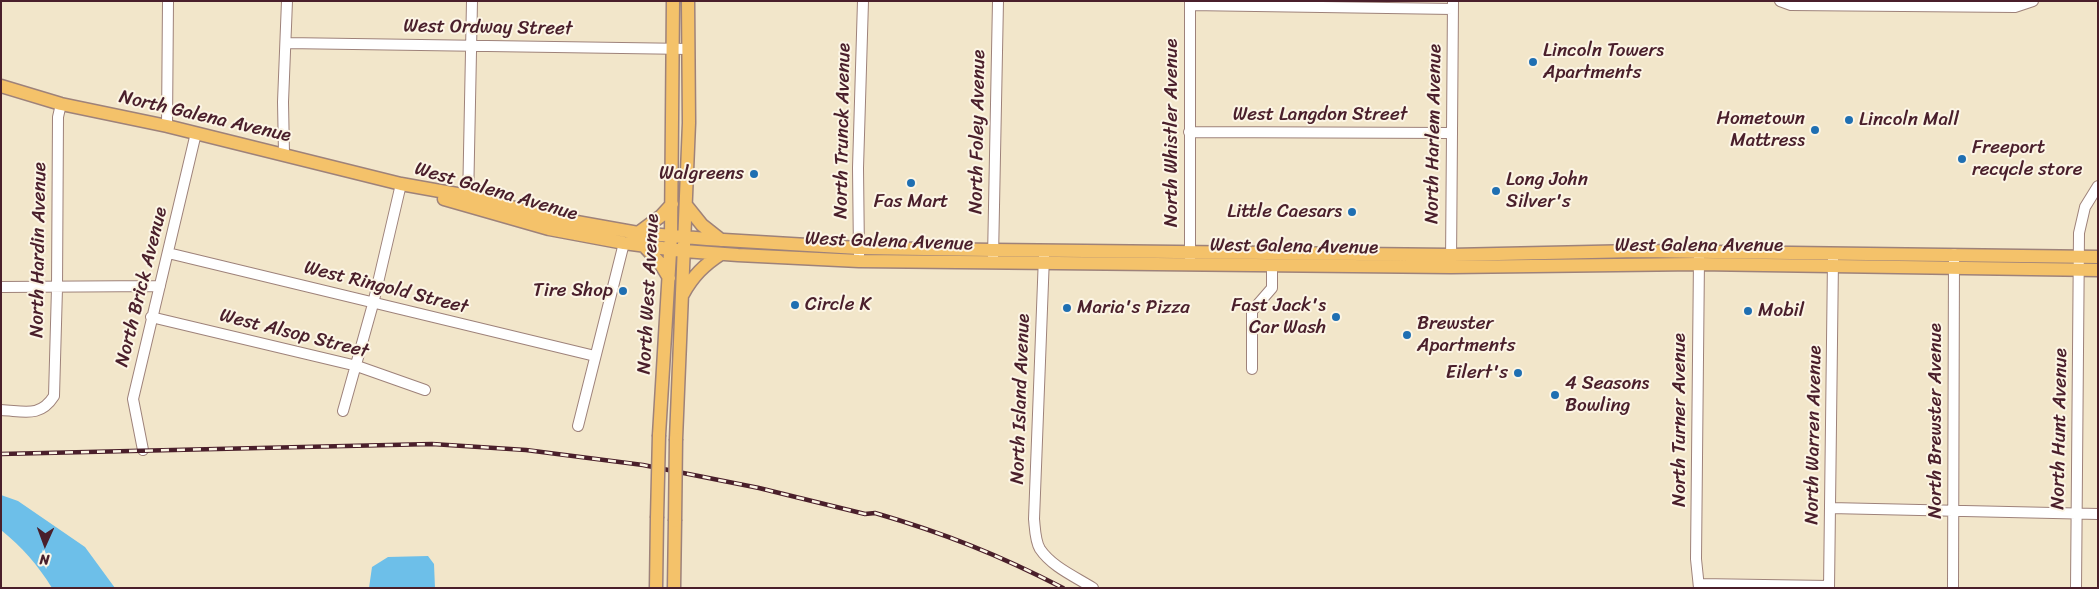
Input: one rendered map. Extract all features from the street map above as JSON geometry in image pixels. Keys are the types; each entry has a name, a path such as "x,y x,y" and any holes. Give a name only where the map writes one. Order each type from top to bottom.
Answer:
{"main road":[{"name":"North West Avenue","path":"656,588 659,435 672,204 673,1"},
{"name":"North West Avenue","path":"674,588 676,439 686,205 688,1"},
{"name":"North Galena Avenue","path":"1,86 60,104 167,126 401,184"},
{"name":"West Galena Avenue","path":"401,184 468,202 549,229 624,243 721,254 859,254 1044,250 1190,258 1272,266 1451,261 1699,258 1833,259 2078,264 2098,270"},
{"name":"West Galena Avenue","path":"468,202 638,233 859,254 992,263 1044,264 1190,258 1451,261"},
{"path":"638,233 661,216 672,204"},
{"path":"686,205 702,225 721,240"},
{"path":"643,245 660,263 669,278"},
{"path":"682,296 696,273 721,254"},
{"name":"West Galena Avenue","path":"2078,264 2098,258"}],"street":[{"path":"167,126 168,1"},
{"path":"284,154 283,102 287,1"},
{"path":"468,202 472,1"},
{"name":"North Trunck Avenue","path":"859,254 863,1"},
{"name":"North Foley Avenue","path":"992,263 998,1"},
{"path":"1780,1 1791,4 2015,7 2033,1"},
{"path":"1190,3 1453,5"},
{"name":"North Whistler Avenue","path":"1190,3 1190,258"},
{"name":"North Harlem Avenue","path":"1451,261 1453,5"},
{"name":"West Ordway Street","path":"286,43 689,49"},
{"name":"North Hardin Avenue","path":"1,410 37,412 47,406 54,396 58,117 60,104"},
{"name":"West Langdon Street","path":"1189,132 1451,133"},
{"name":"North Brick Avenue","path":"143,450 133,399 196,133"},
{"path":"343,411 373,304 401,184"},
{"name":"North Hunt Avenue","path":"2076,588 2078,264 2081,219 2085,207 2098,186"},
{"path":"578,426 624,243"},
{"name":"North Island Avenue","path":"1044,250 1034,519 1040,548 1058,566 1093,588"},
{"name":"West Ringold Street","path":"168,253 373,304 595,356"},
{"name":"North Turner Avenue","path":"1699,258 1696,559 1699,586"},
{"name":"North Warren Avenue","path":"1830,587 1833,259"},
{"name":"North Brewster Avenue","path":"1953,588 1954,261"},
{"path":"1252,369 1252,311 1272,288 1272,266"},
{"path":"1,287 160,286"},
{"name":"West Alsop Street","path":"152,316 357,366 425,390"},
{"path":"1830,508 2098,514"},
{"path":"1699,586 1830,587"}],"water":[{"path":"1,495 18,501 85,547 115,588 52,588 29,557 1,530"},
{"path":"428,556 434,564 435,588 369,588 372,567 388,557"}],"railway":[{"path":"1,454 432,444 526,450 643,465 759,488 865,514 875,513 971,546 1063,588"}],"place":[{"name":"Lincoln Towers Apartments","path":"1533,62"},
{"name":"Lincoln Mall","path":"1849,120"},
{"name":"Hometown Mattress","path":"1815,130"},
{"name":"Freeport recycle store","path":"1962,159"},
{"name":"Walgreens","path":"754,174"},
{"name":"Fas Mart","path":"911,183"},
{"name":"Long John Silver's","path":"1496,191"},
{"name":"Little Caesars","path":"1352,212"},
{"name":"Tire Shop","path":"623,291"},
{"name":"Circle K","path":"795,305"},
{"name":"Maria's Pizza","path":"1067,308"},
{"name":"Mobil","path":"1748,311"},
{"name":"Fast Jack's Car Wash","path":"1336,317"},
{"name":"Brewster Apartments","path":"1407,335"},
{"name":"Eilert's","path":"1518,373"},
{"name":"4 Seasons Bowling","path":"1555,395"}]}
